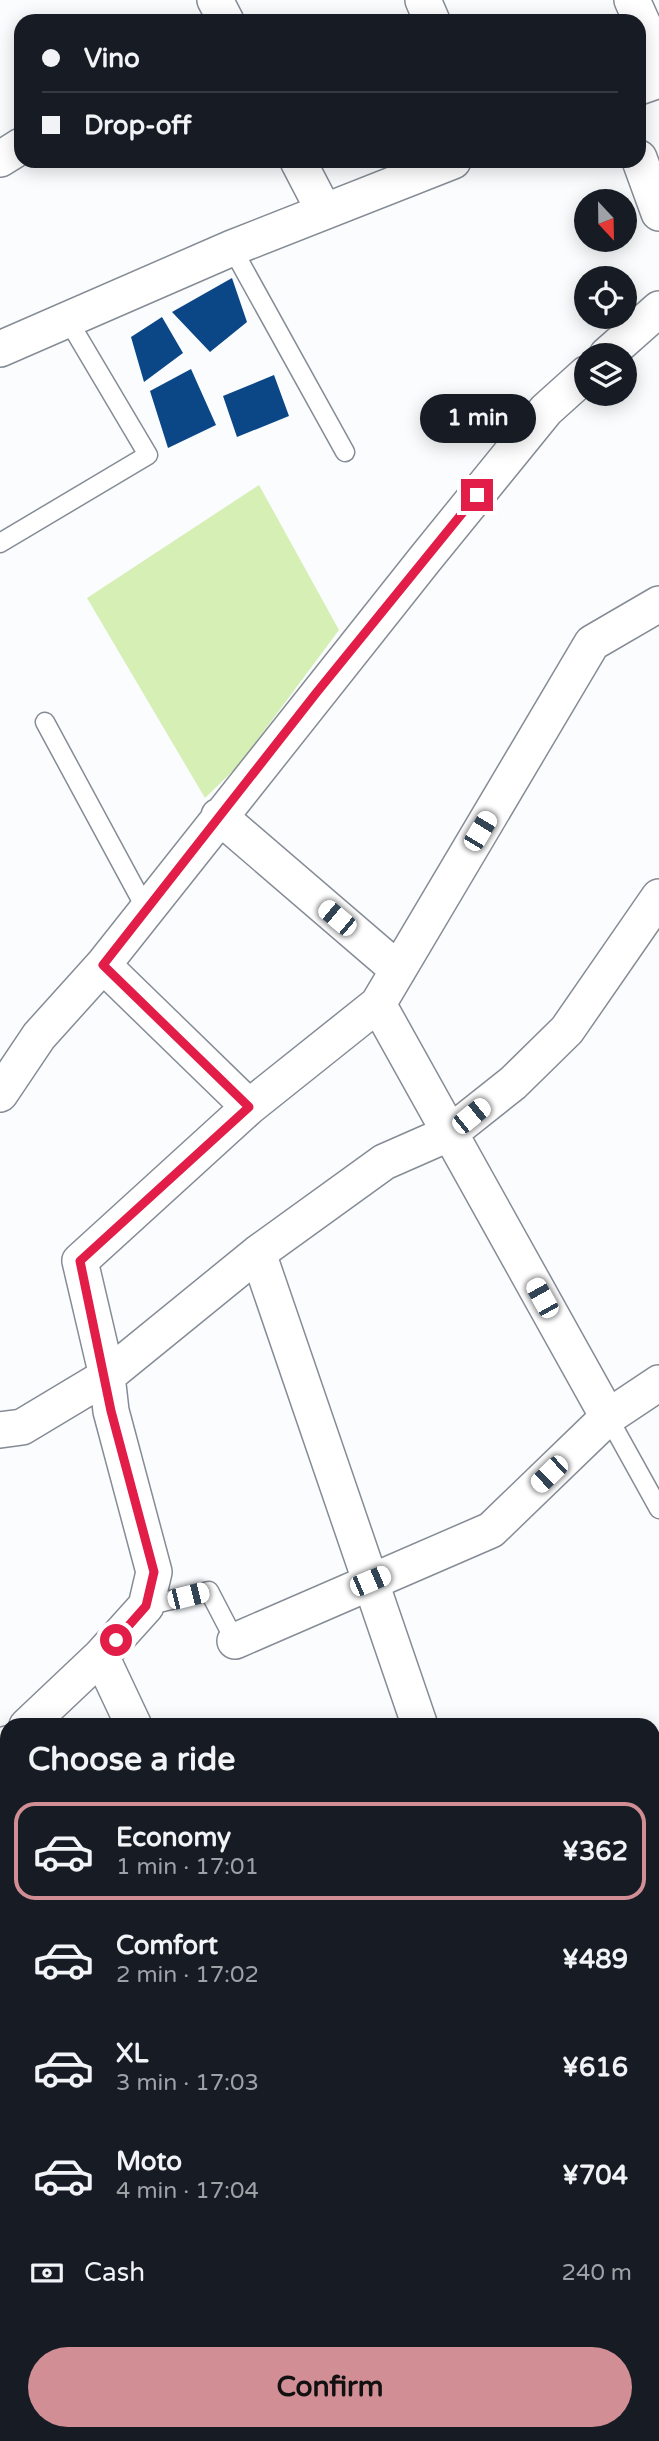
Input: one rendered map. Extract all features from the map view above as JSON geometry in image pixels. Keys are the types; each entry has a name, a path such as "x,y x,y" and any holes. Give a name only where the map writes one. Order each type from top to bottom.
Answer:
{"street":[{"path":"646,31 659,60"},
{"path":"302,168 324,211"},
{"path":"0,349 232,248 435,168"},
{"path":"643,168 659,213"},
{"path":"621,343 659,309"},
{"path":"0,1094 39,1036 103,965 219,816 538,421 574,386"},
{"path":"35,1718 101,1656 146,1606 154,1572 114,1423 107,1376 80,1261 249,1107 378,1004 592,643 659,604"},
{"path":"219,816 397,969"},
{"path":"0,1430 22,1427 107,1376 258,1253 384,1162 450,1133 513,1083 567,1030 656,908"},
{"path":"103,965 249,1107"},
{"path":"378,1004 608,1417"},
{"path":"258,1253 417,1718"},
{"path":"235,1640 491,1530 608,1417 659,1383"},
{"path":"101,1656 130,1718"}],"lane":[{"path":"232,248 345,452"},
{"path":"0,543 148,454 68,320"},
{"path":"45,722 146,909"},
{"path":"608,1417 659,1509"},
{"path":"146,1606 209,1591 235,1640"}],"green space":[{"path":"259,485 339,630 237,767 205,798 87,598"}],"building":[{"path":"232,278 247,322 210,352 172,312"},
{"path":"162,317 183,353 144,382 131,337"},
{"path":"191,369 216,425 168,448 150,391"},
{"path":"274,375 289,416 237,437 223,396"}],"route":[{"path":"116,1640 146,1606 154,1572 111,1411 107,1376 80,1261 249,1107 103,965 317,692 477,495"}]}
